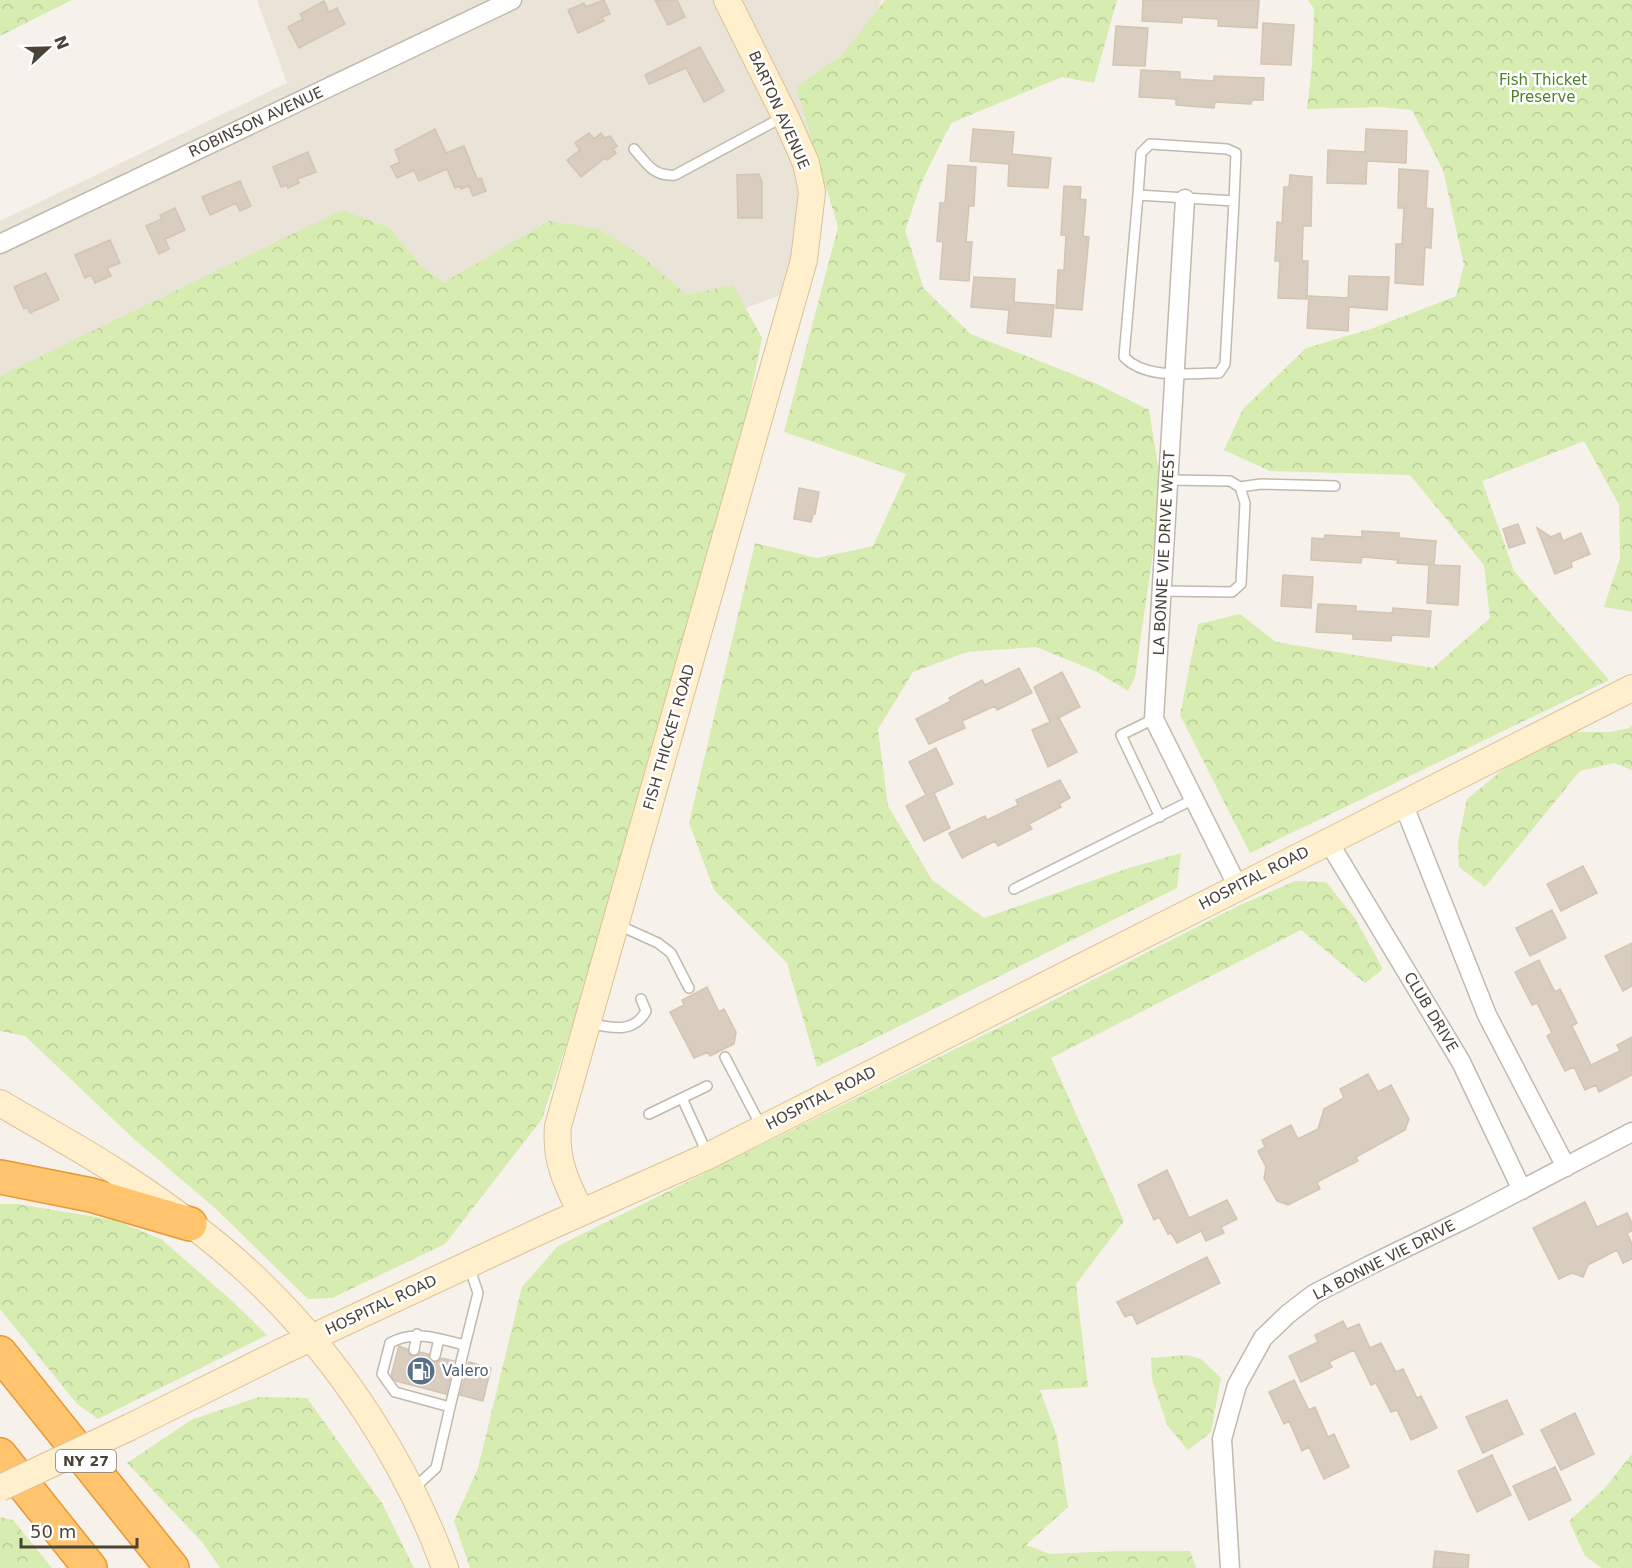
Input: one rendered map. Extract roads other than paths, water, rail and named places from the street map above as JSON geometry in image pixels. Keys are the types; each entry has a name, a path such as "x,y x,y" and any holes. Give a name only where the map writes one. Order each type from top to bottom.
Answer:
{"highway":[{"path":"0,1178 91,1195 190,1224"},
{"name":"NY 27","path":"0,1353 172,1568"},
{"path":"0,1455 90,1568"}],"street":[{"name":"ROBINSON AVENUE","path":"0,244 513,0"},
{"name":"BARTON AVENUE","path":"727,0 806,163 812,192 804,260"},
{"name":"LA BONNE VIE DRIVE WEST","path":"1154,719 1185,199"},
{"name":"FISH THICKET ROAD","path":"581,1212 564,1174 556,1144 562,1108 804,260"},
{"name":"HOSPITAL ROAD","path":"0,1488 469,1264 708,1156 1632,688"},
{"path":"1154,719 1238,888"},
{"path":"1403,803 1487,1015 1566,1167"},
{"name":"CLUB DRIVE","path":"1328,841 1461,1062 1522,1190"},
{"path":"0,1103 121,1175 190,1224 261,1284 310,1339 355,1396 411,1490 445,1568"},
{"name":"LA BONNE VIE DRIVE","path":"1230,1568 1222,1439 1237,1385 1263,1338 1288,1314 1314,1294 1632,1132"}],"lane":[{"path":"634,149 653,172 675,175 785,116"},
{"path":"1150,144 1227,149 1236,153 1234,201 1225,364 1219,373 1175,374 1145,371 1132,366 1124,357 1141,153 1150,144"},
{"path":"1138,195 1234,201"},
{"path":"1168,480 1230,481 1240,487 1261,484 1335,486"},
{"path":"1162,591 1232,592 1241,584 1245,503 1240,487"},
{"path":"1154,719 1121,735 1160,817"},
{"path":"1014,889 1194,799"},
{"path":"616,924 671,953 688,988"},
{"path":"588,1023 618,1029 629,1027 642,1020 646,1011 641,999"},
{"path":"725,1057 762,1128"},
{"path":"650,1114 707,1086"},
{"path":"682,1098 708,1156"},
{"path":"411,1490 436,1468 478,1293 469,1264"},
{"path":"450,1407 395,1392 382,1374 390,1343 402,1336 417,1335 465,1345"},
{"path":"414,1350 417,1335"},
{"path":"435,1356 439,1339"},
{"path":"404,1395 406,1384"},
{"path":"425,1400 427,1389"}],"place":[{"name":"Valero","path":"421,1371"}],"park label":[{"name":"Fish Thicket Preserve","path":"1543,88"}]}
